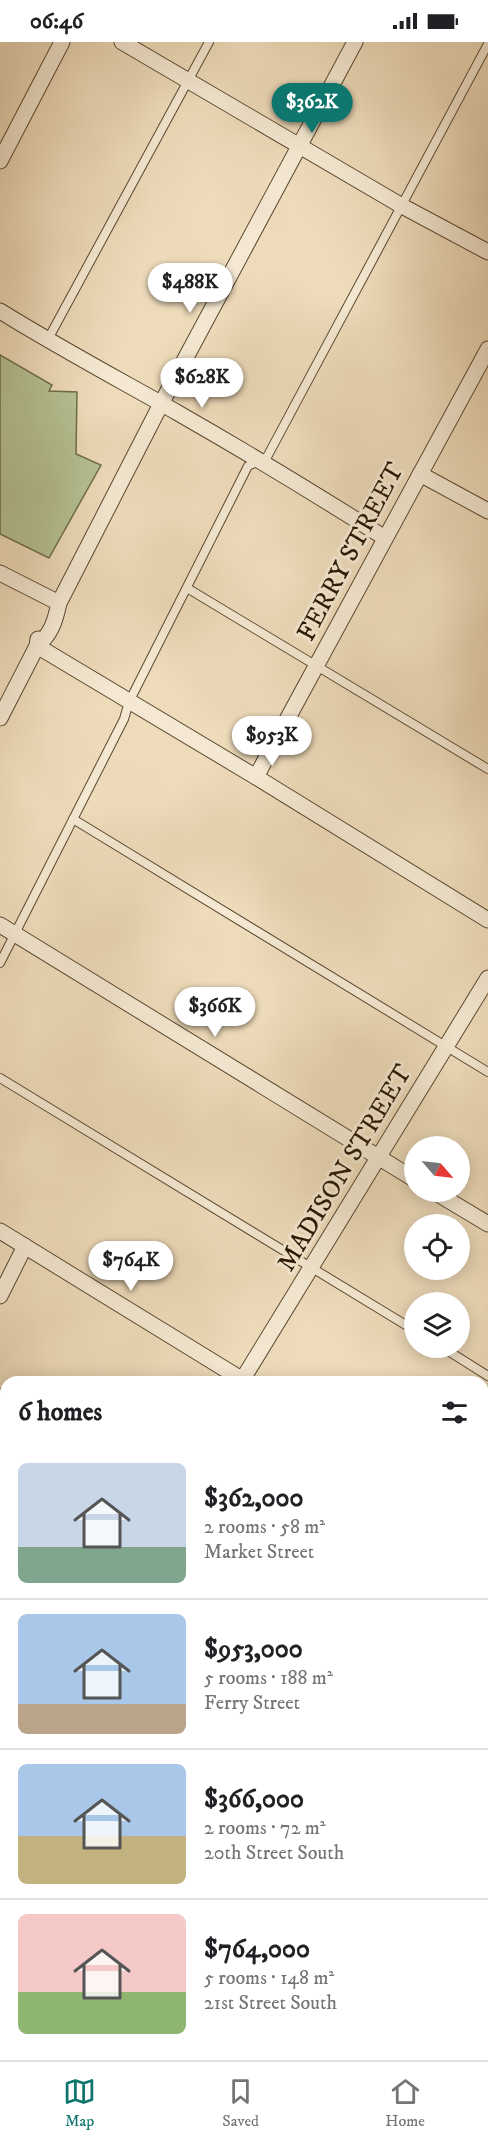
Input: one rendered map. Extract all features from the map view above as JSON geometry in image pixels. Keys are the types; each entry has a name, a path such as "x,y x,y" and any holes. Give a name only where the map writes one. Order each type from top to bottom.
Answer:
{"street":[{"path":"0,161 62,42"},
{"path":"122,42 402,206 488,252"},
{"path":"0,718 37,646 47,637 55,622 59,603 161,404 355,42"},
{"path":"0,311 303,487 386,538"},
{"name":"FERRY STREET","path":"256,777 488,349"},
{"path":"420,474 488,511"},
{"path":"0,573 59,603"},
{"path":"37,646 488,920"},
{"path":"0,925 404,1173"},
{"name":"MADISON STREET","path":"246,1376 488,978"},
{"path":"452,1202 488,1224"},
{"path":"0,1231 235,1376"},
{"path":"0,1296 25,1246"}],"lane":[{"path":"47,340 208,42"},
{"path":"0,963 249,466 267,457 488,44"},
{"path":"187,588 488,769"},
{"path":"73,819 488,1072"},
{"path":"0,1078 404,1324"},
{"path":"459,1358 488,1376"}],"green space":[{"path":"0,355 52,385 49,391 77,392 76,454 101,465 49,558 0,534"}]}
